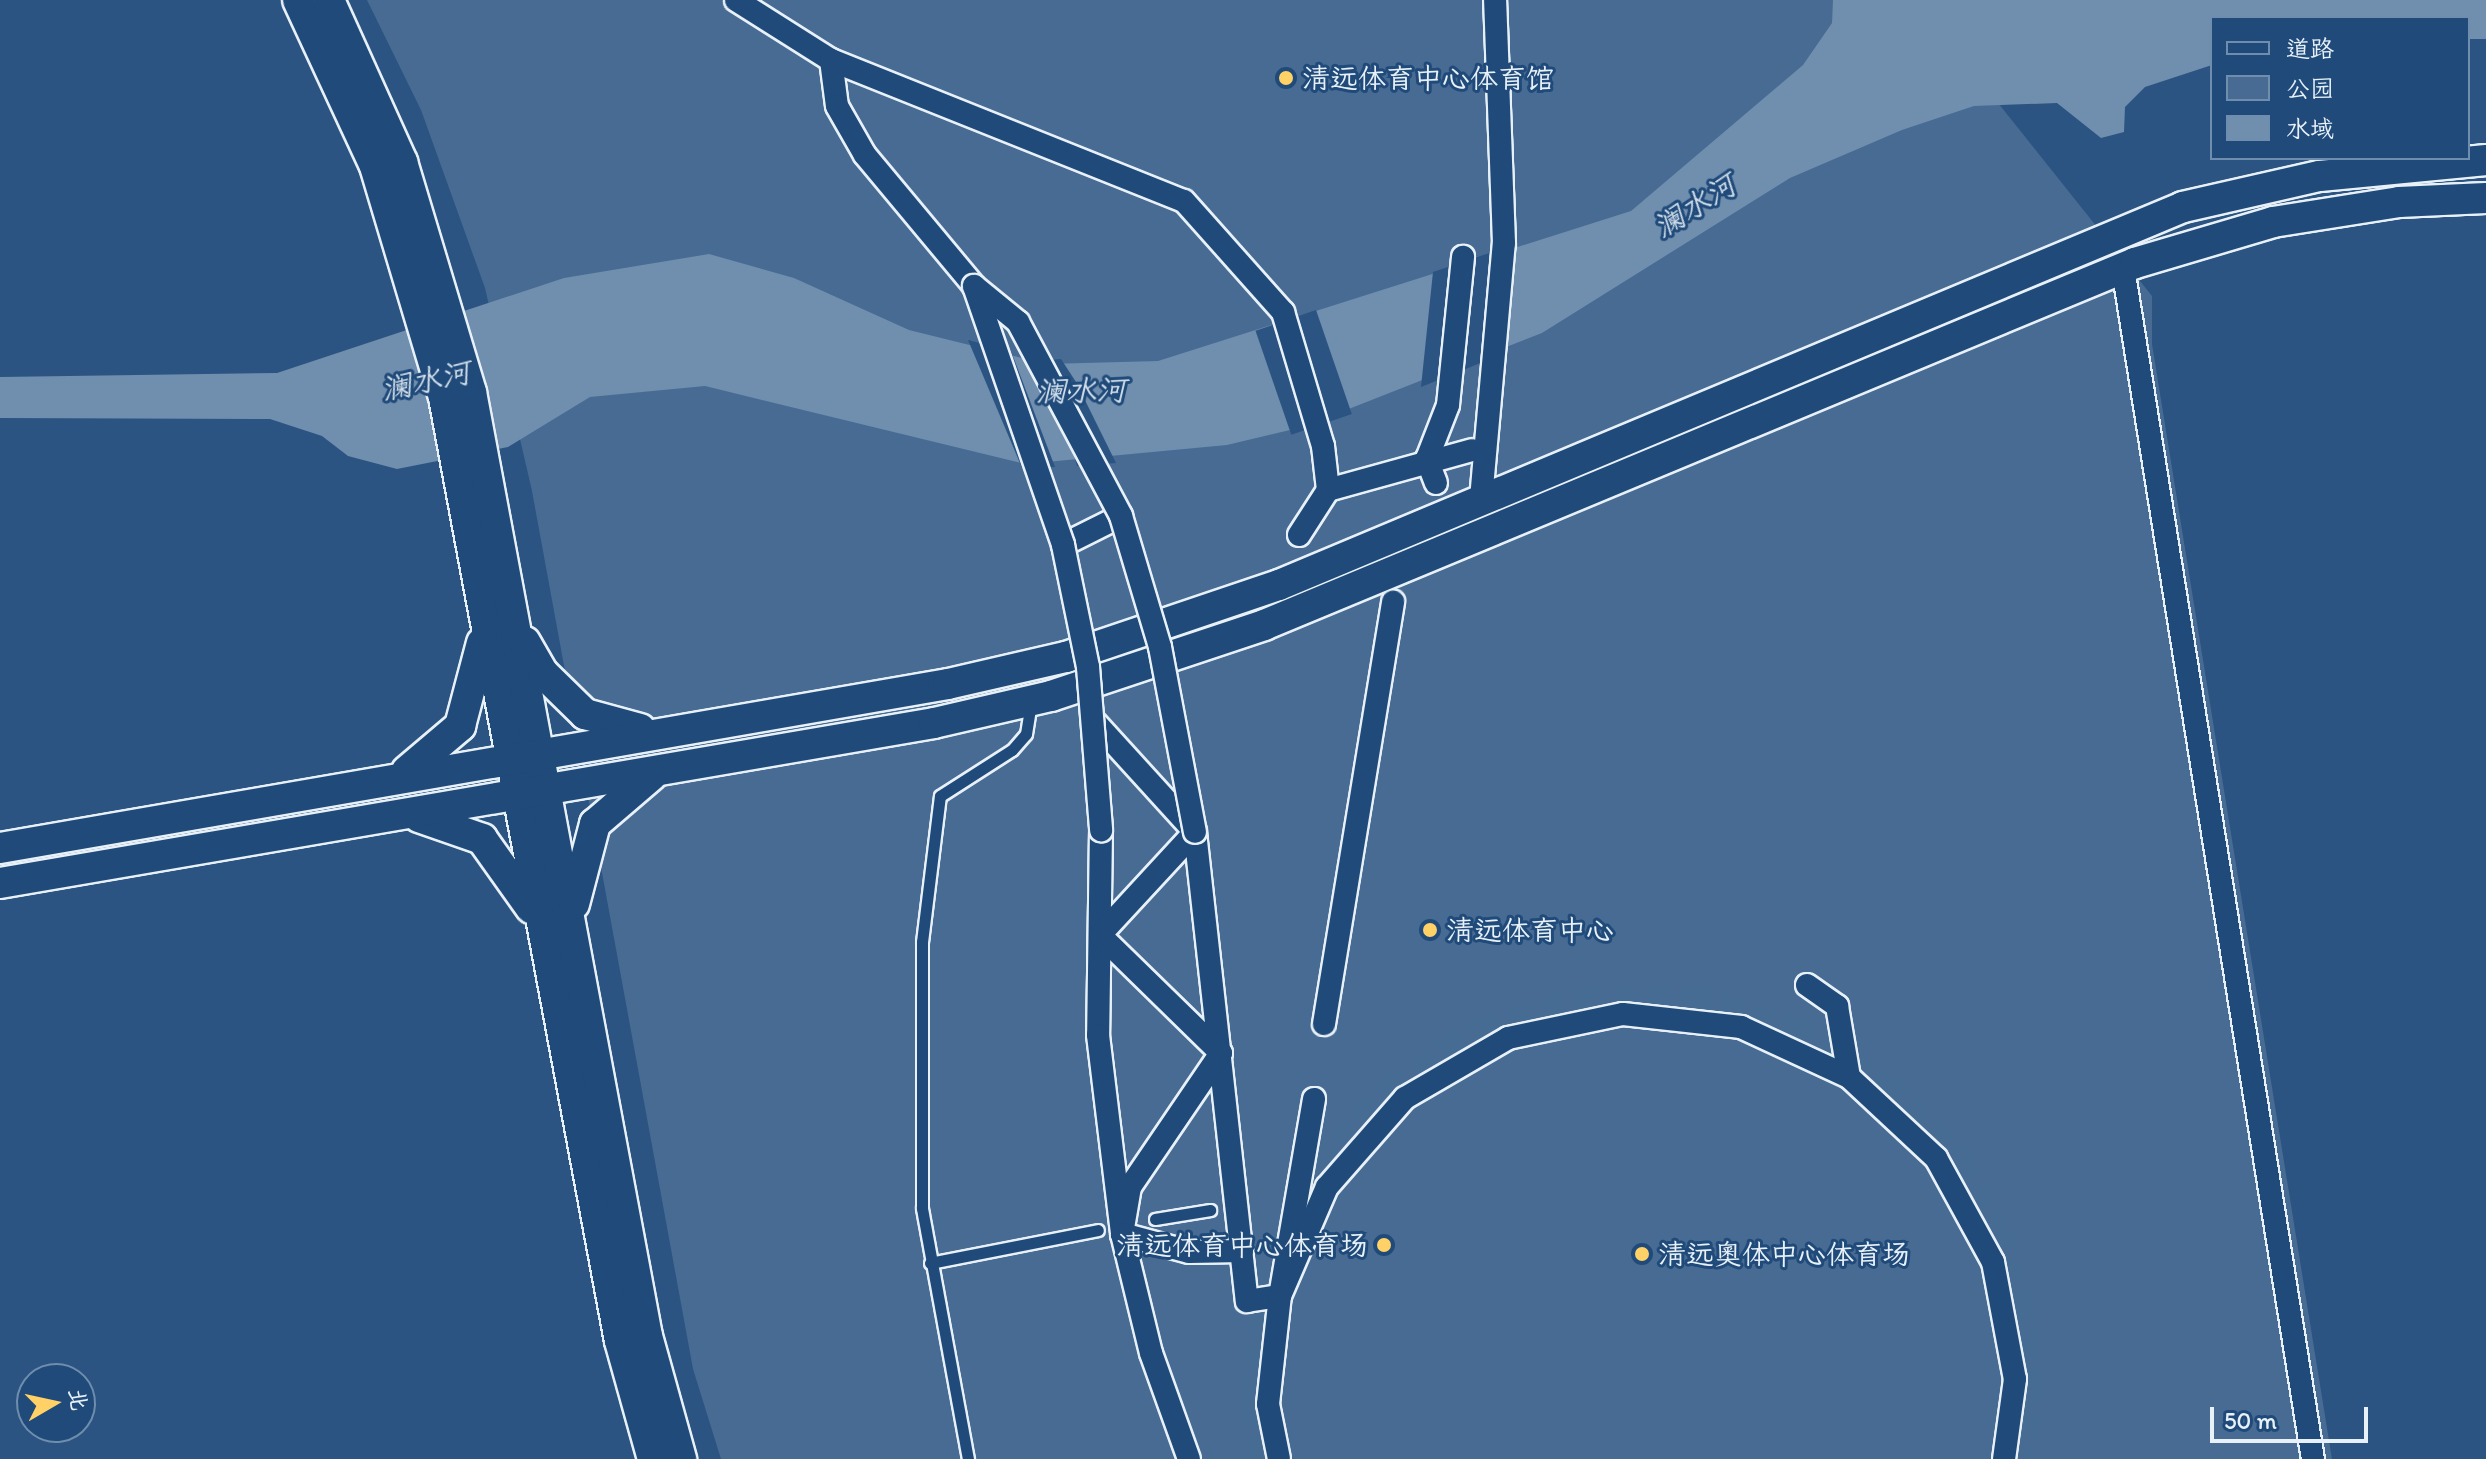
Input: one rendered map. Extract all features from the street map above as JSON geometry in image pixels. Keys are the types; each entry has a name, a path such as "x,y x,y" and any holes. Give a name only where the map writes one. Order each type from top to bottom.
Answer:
{"street":[{"path":"298,0 375,166 437,312"},
{"path":"329,0 396,147 472,466 514,624 524,756"},
{"path":"736,0 831,60 1184,201 1283,312 1323,446 1328,490 1299,535"},
{"path":"1481,499 1504,243 1495,0"},
{"path":"831,60 837,106 865,155 974,286 1018,322 1121,516 1160,647 1195,832 1247,1301 1280,1296"},
{"path":"0,848 674,730 1066,657 1181,623 2183,207 2320,176 2486,160"},
{"path":"0,883 662,769 1032,701 1264,625 2123,268 2273,222 2399,202 2486,198"},
{"path":"1436,483 1427,459 1448,405 1463,257"},
{"path":"2123,268 2313,1459"},
{"path":"974,286 1063,545 1094,721 1101,830 1098,1035 1122,1234 1151,1353 1189,1459"},
{"path":"1328,490 1427,459 1472,450"},
{"path":"397,777 460,726 477,679 483,605 472,466"},
{"path":"1063,545 1121,516"},
{"path":"1324,1024 1393,602"},
{"path":"483,605 524,756 557,932 620,1341 653,1459"},
{"path":"514,624 543,673 585,714 626,728 674,730"},
{"path":"1094,721 1195,832"},
{"path":"557,932 595,824 621,795 662,769"},
{"path":"397,814 443,821 482,839 557,932 647,1336 681,1459"},
{"path":"1100,935 1195,832"},
{"path":"1100,935 1221,1053"},
{"path":"1807,985 1837,1006 1849,1077"},
{"path":"1280,1296 1327,1187 1405,1098 1508,1038 1623,1014 1741,1027 1849,1077 1936,1158 1993,1262 2015,1379 2004,1459"},
{"path":"1122,1234 1130,1187 1221,1053"},
{"path":"1279,1459 1268,1404 1280,1296 1314,1099"},
{"path":"1122,1234 1189,1252 1242,1251"}],"lane":[{"path":"968,1459 930,1263 918,1049 933,819 951,785 1026,734 1032,701"},
{"path":"1155,1219 1210,1210"},
{"path":"930,1263 1098,1230"}],"green space":[{"name":"清远体育中心","path":"367,0 1916,0 2152,296 2152,344 2332,1459 721,1459 693,1369 532,491 485,288 421,110"}],"water":[{"name":"澜水河","path":"1833,0 2486,0 2486,39 2470,39 2470,16 2210,16 2210,66 2145,87 2125,107 2124,132 2101,138 2057,103 1974,106 1902,130 1790,178 1542,333 1303,427 1227,445 1025,464 705,386 590,397 508,447 397,469 348,456 322,436 270,419 0,418 0,377 277,373 564,278 709,254 794,278 909,330 1046,364 1158,361 1631,211 1803,65 1832,23"}],"pier":[{"path":"1516,244 1505,353 1421,387 1433,272"},
{"path":"1316,310 1352,414 1291,435 1255,331"},
{"path":"968,340 1011,351 1055,467 1022,468"},
{"path":"1061,359 1076,382 1116,463 1077,466 1047,360"}],"tunnel":[{"path":"1262,1459 1253,1401 1259,1320 1280,1241 1317,1169 1388,1088 1479,1029 1582,998 1689,996 1793,1024 1886,1080 1960,1158 1999,1227 2023,1303 2032,1382 2025,1459"}],"place":[{"name":"清远体育中心体育馆","path":"1286,78"},
{"name":"清远体育中心","path":"1430,930"},
{"name":"清远体育中心体育场","path":"1384,1245"},
{"name":"清远奥体中心体育场","path":"1642,1254"}]}
